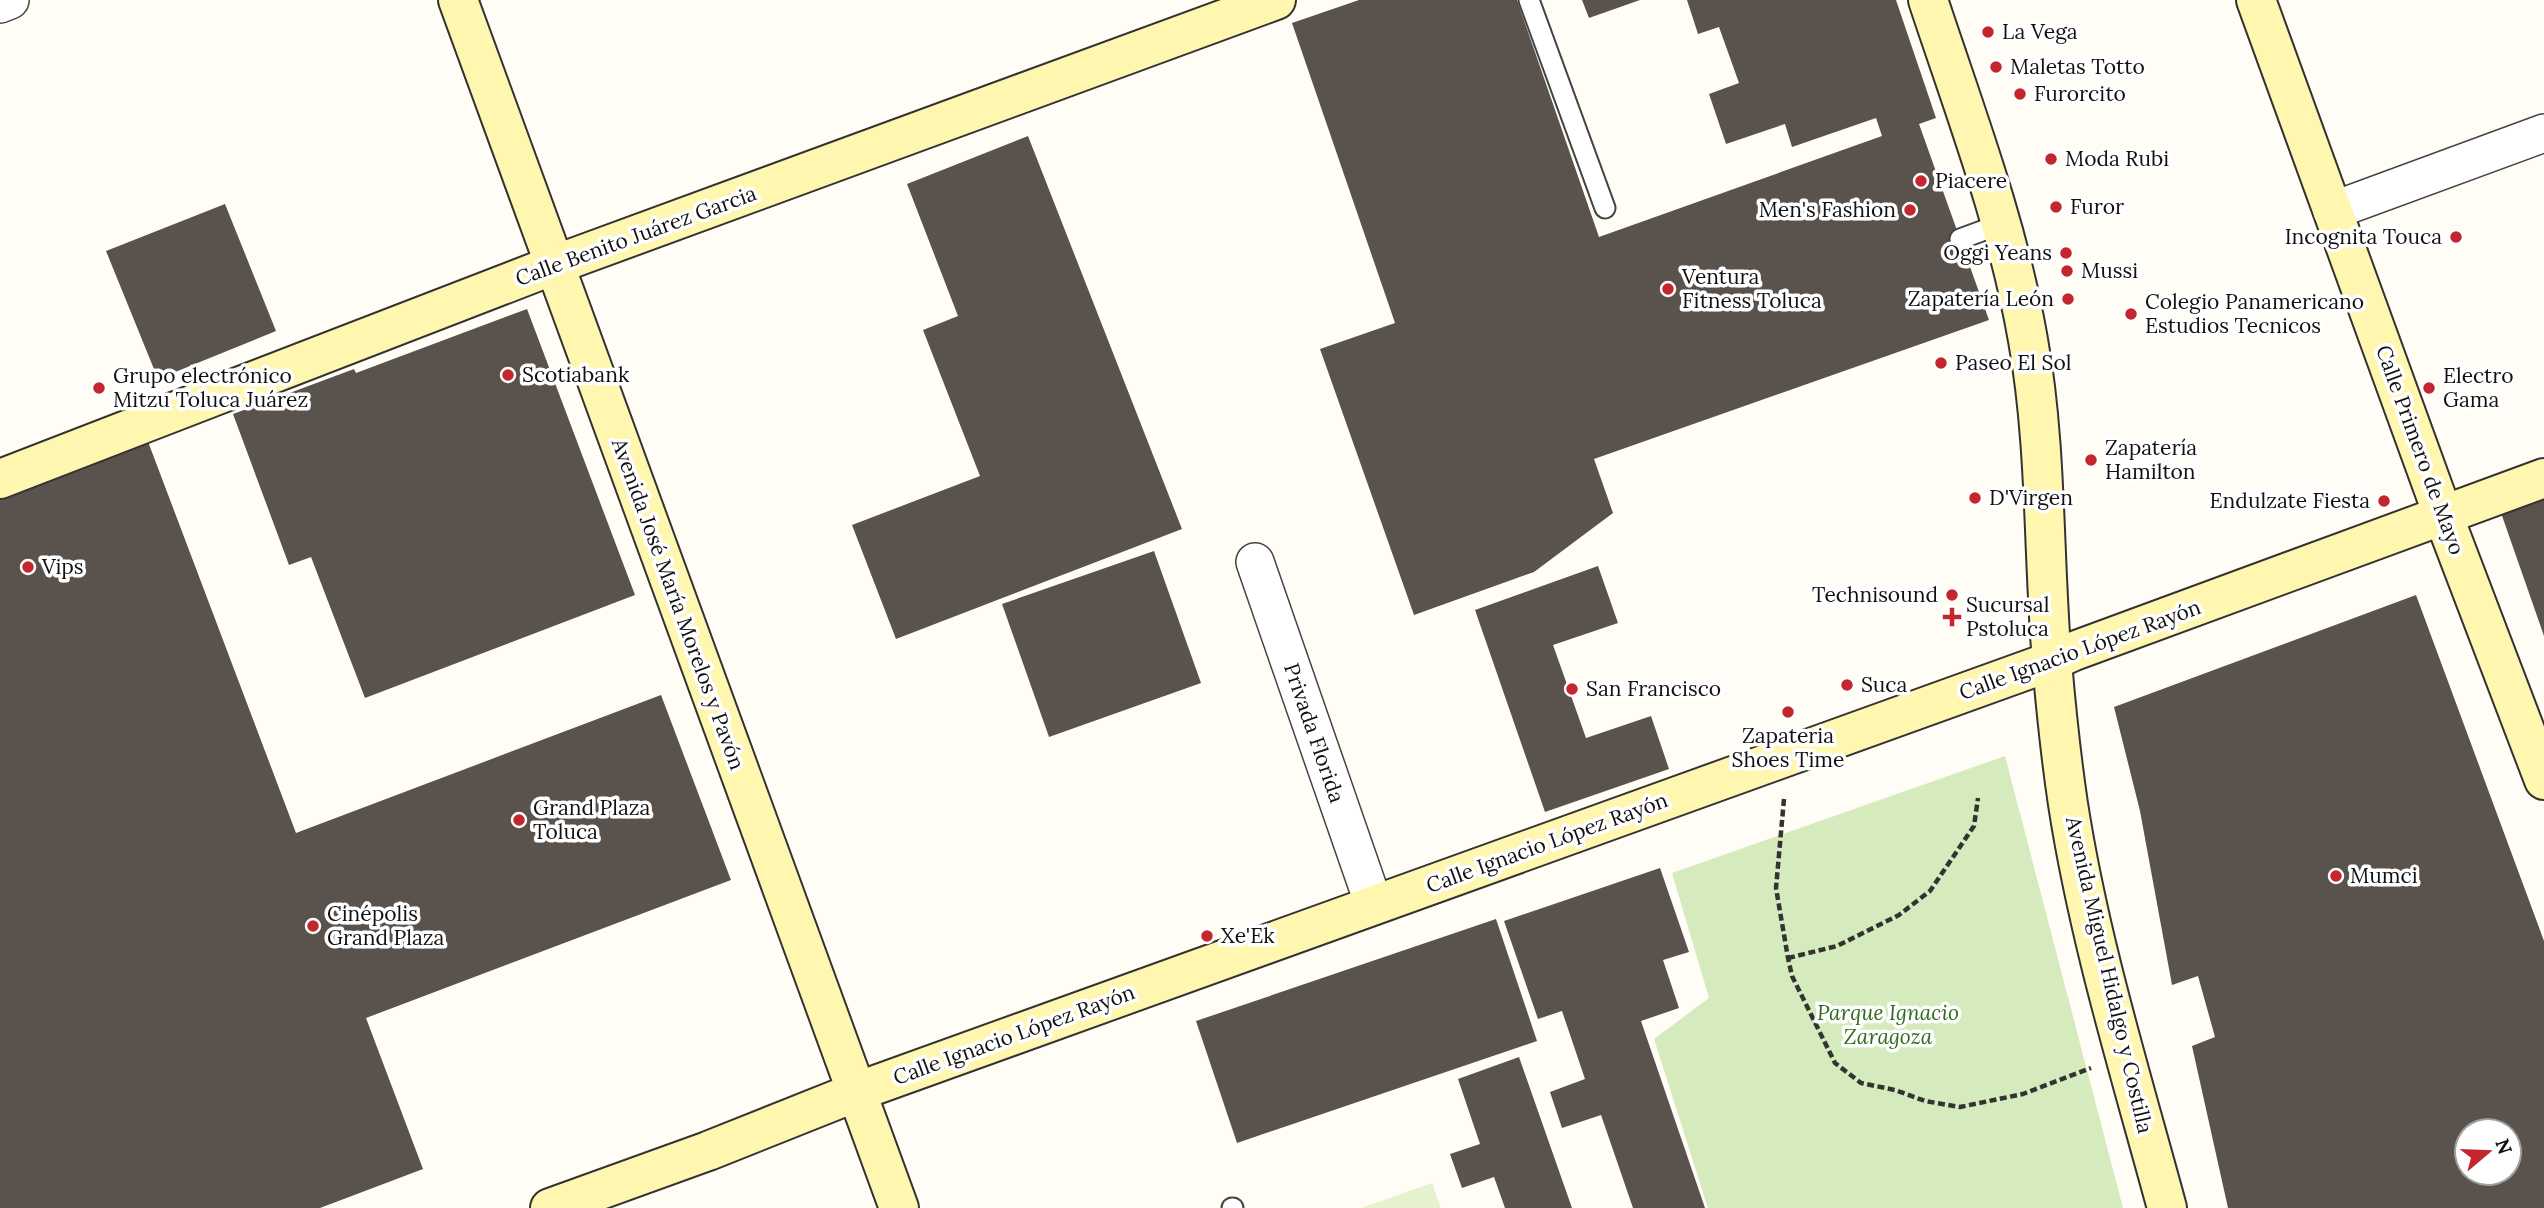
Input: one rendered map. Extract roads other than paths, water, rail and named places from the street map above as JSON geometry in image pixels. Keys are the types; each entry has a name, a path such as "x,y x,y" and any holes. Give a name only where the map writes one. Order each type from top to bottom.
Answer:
{"main road":[{"name":"Avenida José María Morelos y Pavón","path":"458,0 899,1208"},
{"name":"Calle Benito Juárez Garcia","path":"0,480 554,265 1276,0"},
{"name":"Avenida Miguel Hidalgo y Costilla","path":"1928,0 2001,224 2015,273 2029,340 2040,419 2052,661 2068,804 2101,958 2167,1208"},
{"name":"Calle Primero de Mayo","path":"2256,0 2443,515 2544,780"},
{"name":"Calle Ignacio López Rayón","path":"550,1208 708,1151 856,1092 2052,661 2544,478"}],"street":[{"path":"0,4 10,0"},
{"path":"2332,211 2544,133"},
{"name":"Privada Florida","path":"1255,562 1374,905"}],"lane":[{"path":"1529,0 1605,208"},
{"path":"1960,239 2001,224"}],"place":[{"name":"La Vega","path":"1988,32"},
{"name":"Maletas Totto","path":"1996,67"},
{"name":"Furorcito","path":"2020,94"},
{"name":"Moda Rubi","path":"2051,159"},
{"name":"Piacere","path":"1921,181"},
{"name":"Furor","path":"2056,207"},
{"name":"Men's Fashion","path":"1910,210"},
{"name":"Incognita Touca","path":"2456,237"},
{"name":"Oggi Yeans","path":"2066,253"},
{"name":"Mussi","path":"2067,271"},
{"name":"Ventura Fitness Toluca","path":"1668,289"},
{"name":"Zapatería León","path":"2068,299"},
{"name":"Colegio Panamericano Estudios Tecnicos","path":"2131,314"},
{"name":"Paseo El Sol","path":"1941,363"},
{"name":"Scotiabank","path":"508,375"},
{"name":"Grupo electrónico Mitzu Toluca Juárez","path":"99,388"},
{"name":"Electro Gama","path":"2429,388"},
{"name":"Zapatería Hamilton","path":"2091,460"},
{"name":"D'Virgen","path":"1975,498"},
{"name":"Endulzate Fiesta","path":"2384,501"},
{"name":"Vips","path":"28,567"},
{"name":"Technisound","path":"1952,595"},
{"name":"Sucursal Pstoluca","path":"1952,617"},
{"name":"Suca","path":"1847,685"},
{"name":"San Francisco","path":"1572,689"},
{"name":"Zapateria Shoes Time","path":"1788,712"},
{"name":"Grand Plaza Toluca","path":"519,820"},
{"name":"Mumci","path":"2336,876"},
{"name":"Cinépolis Grand Plaza","path":"313,926"},
{"name":"Xe'Ek","path":"1207,936"}],"park label":[{"name":"Parque Ignacio Zaragoza","path":"1888,1025"}]}
